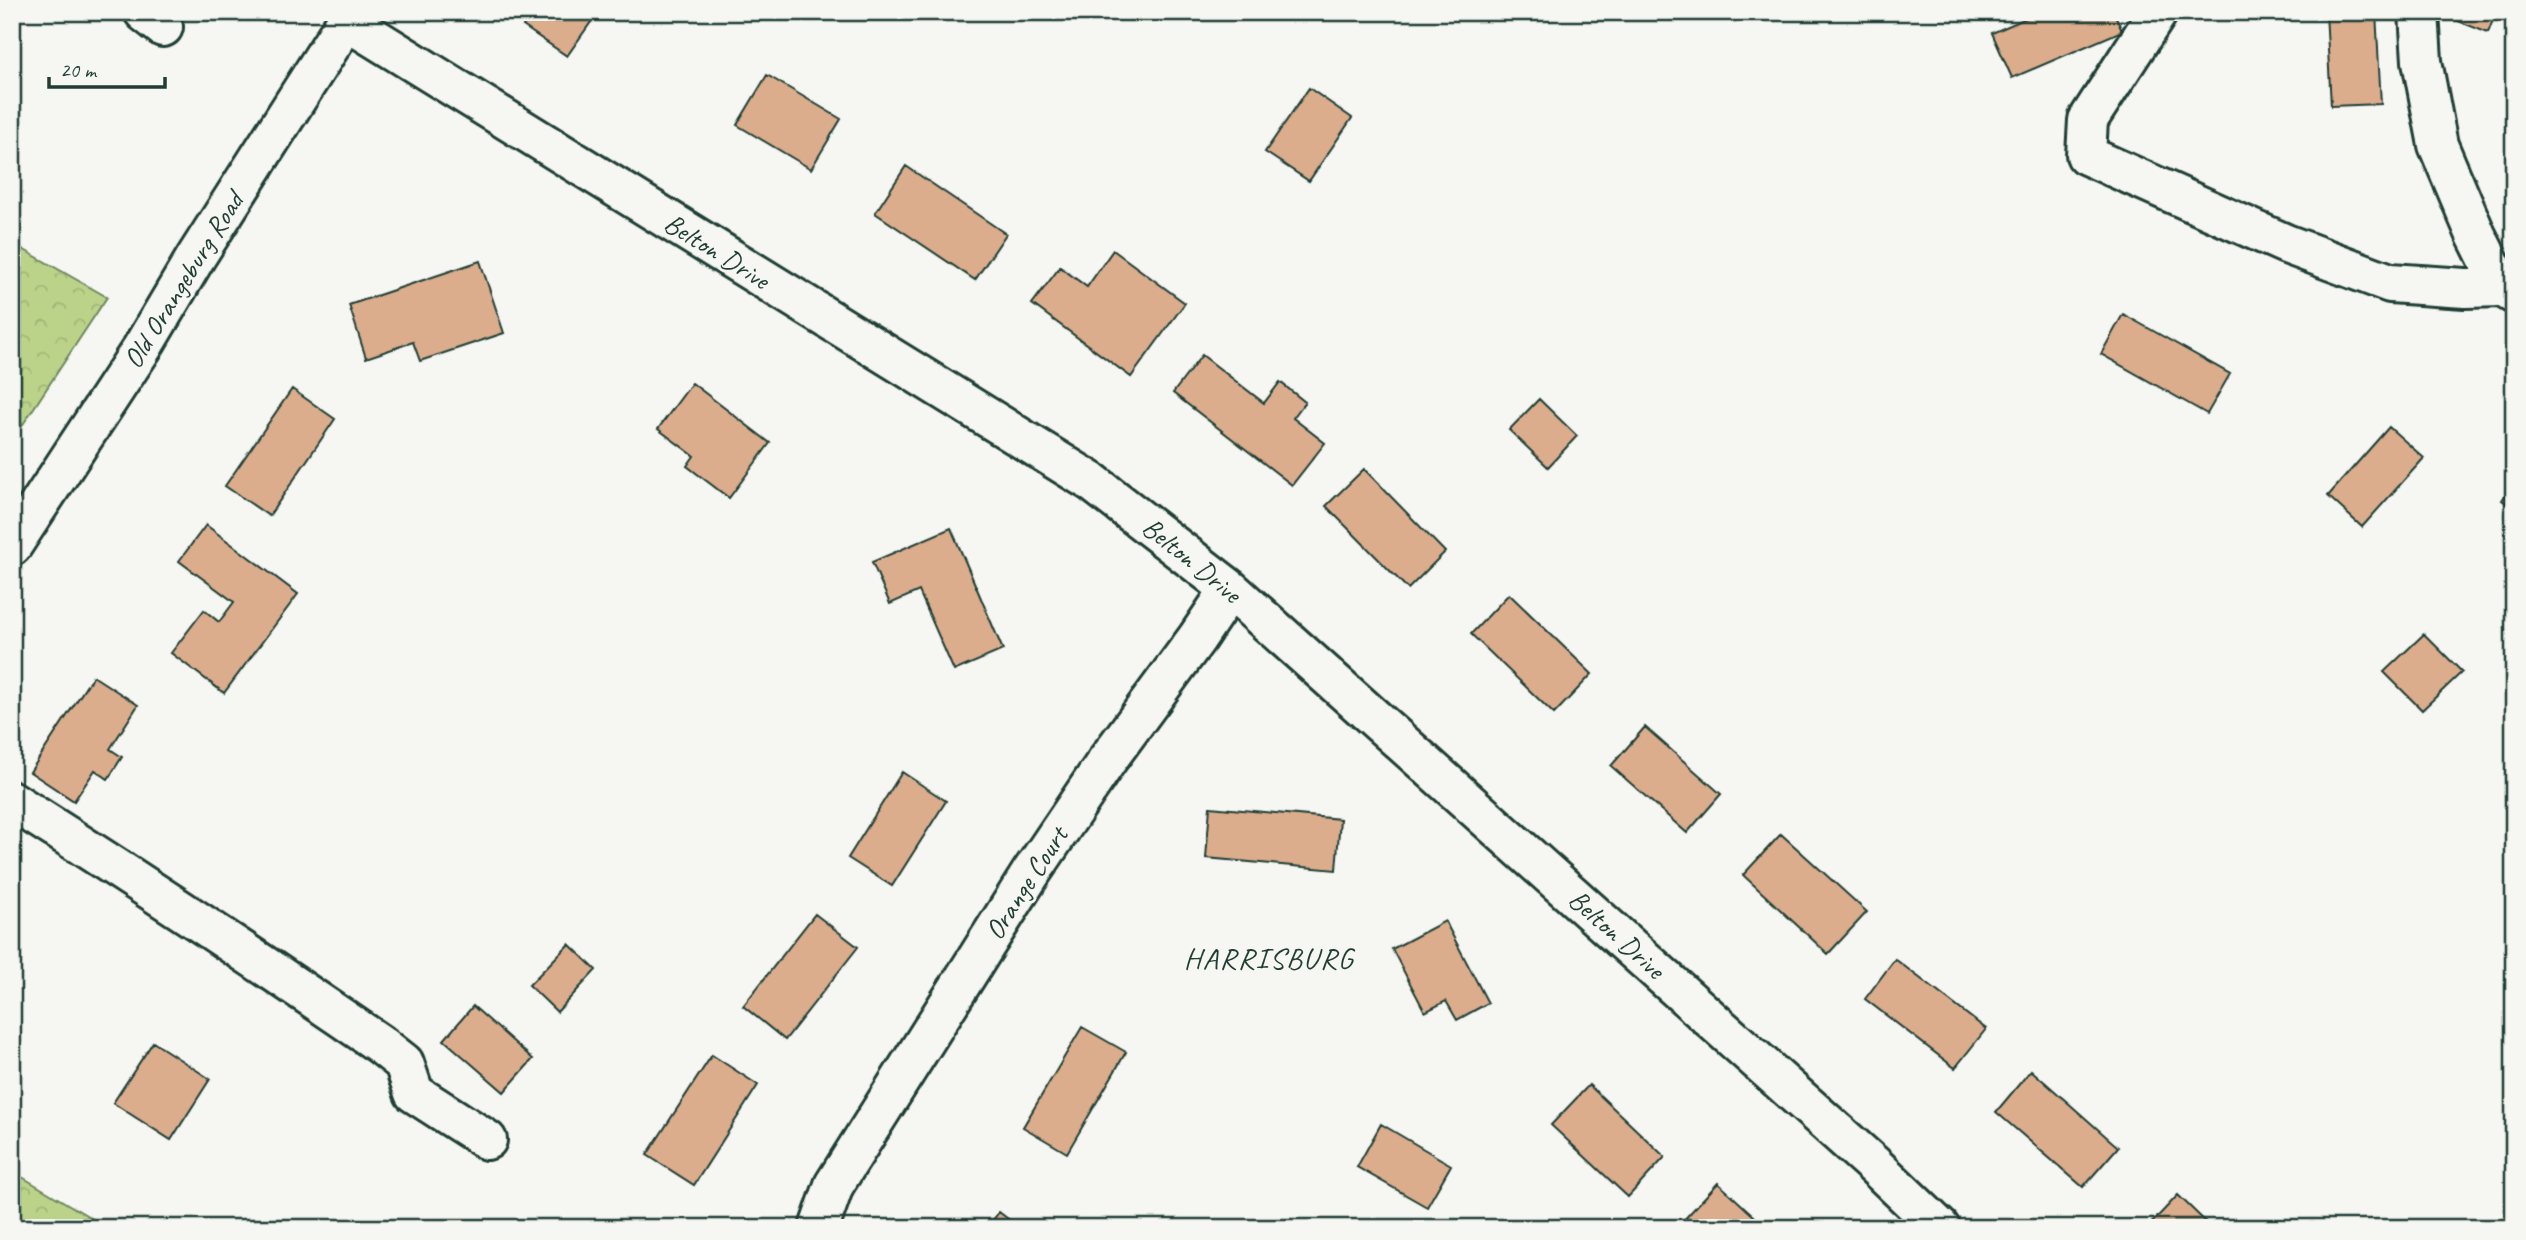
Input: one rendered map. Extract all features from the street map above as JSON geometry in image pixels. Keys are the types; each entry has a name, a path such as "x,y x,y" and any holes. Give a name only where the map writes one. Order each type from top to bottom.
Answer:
{"street":[{"path":"2158,12 2088,120 2085,155 2286,244 2390,283 2508,291"},
{"path":"2419,12 2422,61 2438,145 2476,235 2508,291"},
{"name":"Old Orangeburg Road","path":"12,546 142,348 349,17"},
{"name":"Belton Drive","path":"349,17 1092,482 1230,589 1792,1091 1940,1228"},
{"name":"Orange Court","path":"819,1228 834,1185 1031,873 1108,759 1230,589"},
{"path":"12,801 164,897 220,938 380,1044 404,1063 414,1093 487,1140"}],"green space":[{"path":"12,243 107,297 12,441"},
{"path":"12,1171 108,1228 12,1228"}],"building":[{"path":"532,12 598,12 567,56 523,26"},
{"path":"2040,12 2114,12 2122,31 2012,78 1992,33"},
{"path":"2326,12 2376,12 2381,104 2331,106"},
{"path":"2450,12 2496,12 2488,33 2448,17"},
{"path":"767,75 841,119 811,169 737,125"},
{"path":"1309,88 1352,118 1309,181 1265,152"},
{"path":"906,166 1006,234 975,280 875,213"},
{"path":"1113,250 1185,303 1131,377 1032,304 1060,267 1087,287"},
{"path":"480,261 504,333 420,361 413,342 366,358 349,305"},
{"path":"2123,314 2230,374 2207,414 2101,354"},
{"path":"1202,355 1264,403 1280,382 1305,402 1293,418 1325,443 1292,485 1173,393"},
{"path":"692,383 770,443 729,498 687,466 694,456 658,429"},
{"path":"292,389 335,419 269,516 225,486"},
{"path":"1539,399 1577,436 1548,467 1509,430"},
{"path":"2389,427 2424,458 2362,527 2328,496"},
{"path":"1364,469 1445,552 1408,589 1326,506"},
{"path":"2514,483 2514,509 2502,500"},
{"path":"206,525 298,594 224,693 171,653 204,610 219,622 234,602 179,561"},
{"path":"951,528 1003,650 954,671 919,591 890,604 872,562"},
{"path":"1509,594 1592,674 1554,714 1471,634"},
{"path":"2424,634 2462,672 2422,710 2384,672"},
{"path":"93,676 138,705 110,749 122,757 108,779 95,770 74,801 30,772"},
{"path":"1645,727 1721,794 1687,833 1611,766"},
{"path":"902,772 946,801 892,886 848,858"},
{"path":"1210,807 1340,819 1336,870 1206,858"},
{"path":"1781,834 1867,912 1828,954 1743,875"},
{"path":"815,914 858,947 785,1040 743,1006"},
{"path":"1445,921 1488,1003 1457,1020 1446,1001 1425,1012 1392,949"},
{"path":"569,944 596,970 557,1012 529,985"},
{"path":"1895,959 1986,1029 1955,1068 1865,999"},
{"path":"473,1006 533,1059 504,1092 444,1040"},
{"path":"1082,1027 1126,1052 1067,1153 1023,1127"},
{"path":"153,1042 210,1079 171,1140 113,1103"},
{"path":"712,1055 758,1085 694,1185 647,1155"},
{"path":"2031,1070 2118,1147 2083,1187 1996,1112"},
{"path":"1589,1085 1665,1157 1628,1197 1551,1125"},
{"path":"1381,1124 1451,1165 1427,1207 1357,1167"},
{"path":"1718,1183 1767,1228 1684,1228 1680,1224"},
{"path":"2178,1195 2212,1228 2147,1228"},
{"path":"999,1212 1020,1228 987,1228"}],"district":[{"name":"HARRISBURG","path":"1269,958"}]}
